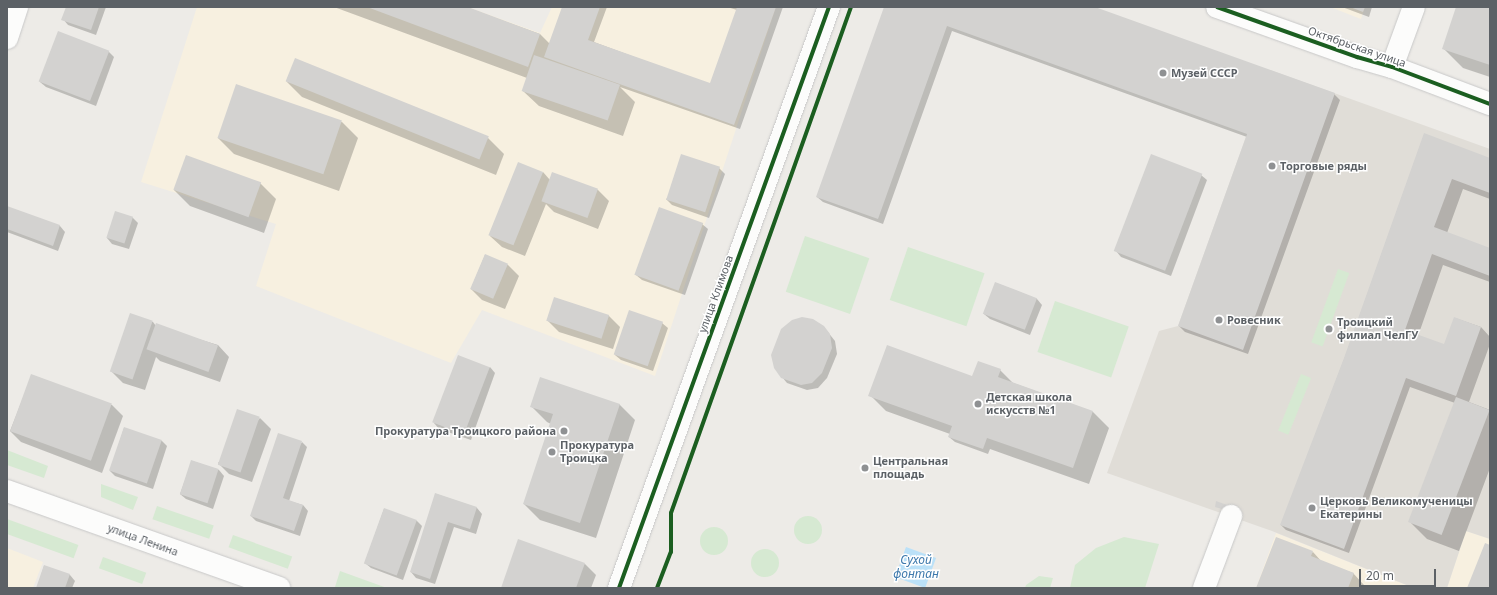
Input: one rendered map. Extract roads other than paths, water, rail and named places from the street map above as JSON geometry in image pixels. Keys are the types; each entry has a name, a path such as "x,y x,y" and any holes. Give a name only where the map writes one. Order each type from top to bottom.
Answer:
{"street":[{"path":"7,38 17,7"},
{"name":"улица Климова","path":"619,588 829,7"},
{"name":"Октябрьская улица","path":"1217,7 1357,57 1392,67 1490,104"},
{"path":"1392,67 1414,7"},
{"name":"улица Ленина","path":"7,491 279,588"},
{"path":"1204,588 1231,516"}],"water":[{"name":"Сухой фонтан","path":"906,547 936,558 925,588 895,577"}],"place":[{"name":"Музей СССР","path":"1163,73"},
{"name":"Торговые ряды","path":"1272,166"},
{"name":"Ровесник","path":"1219,320"},
{"name":"Троицкий филиал ЧелГУ","path":"1329,329"},
{"name":"Детская школа искусств №1","path":"978,404"},
{"name":"Прокуратура Троицкого района","path":"564,431"},
{"name":"Прокуратура Троицка","path":"552,452"},
{"name":"Центральная площадь","path":"865,468"},
{"name":"Церковь Великомученицы Екатерины","path":"1312,508"}]}
